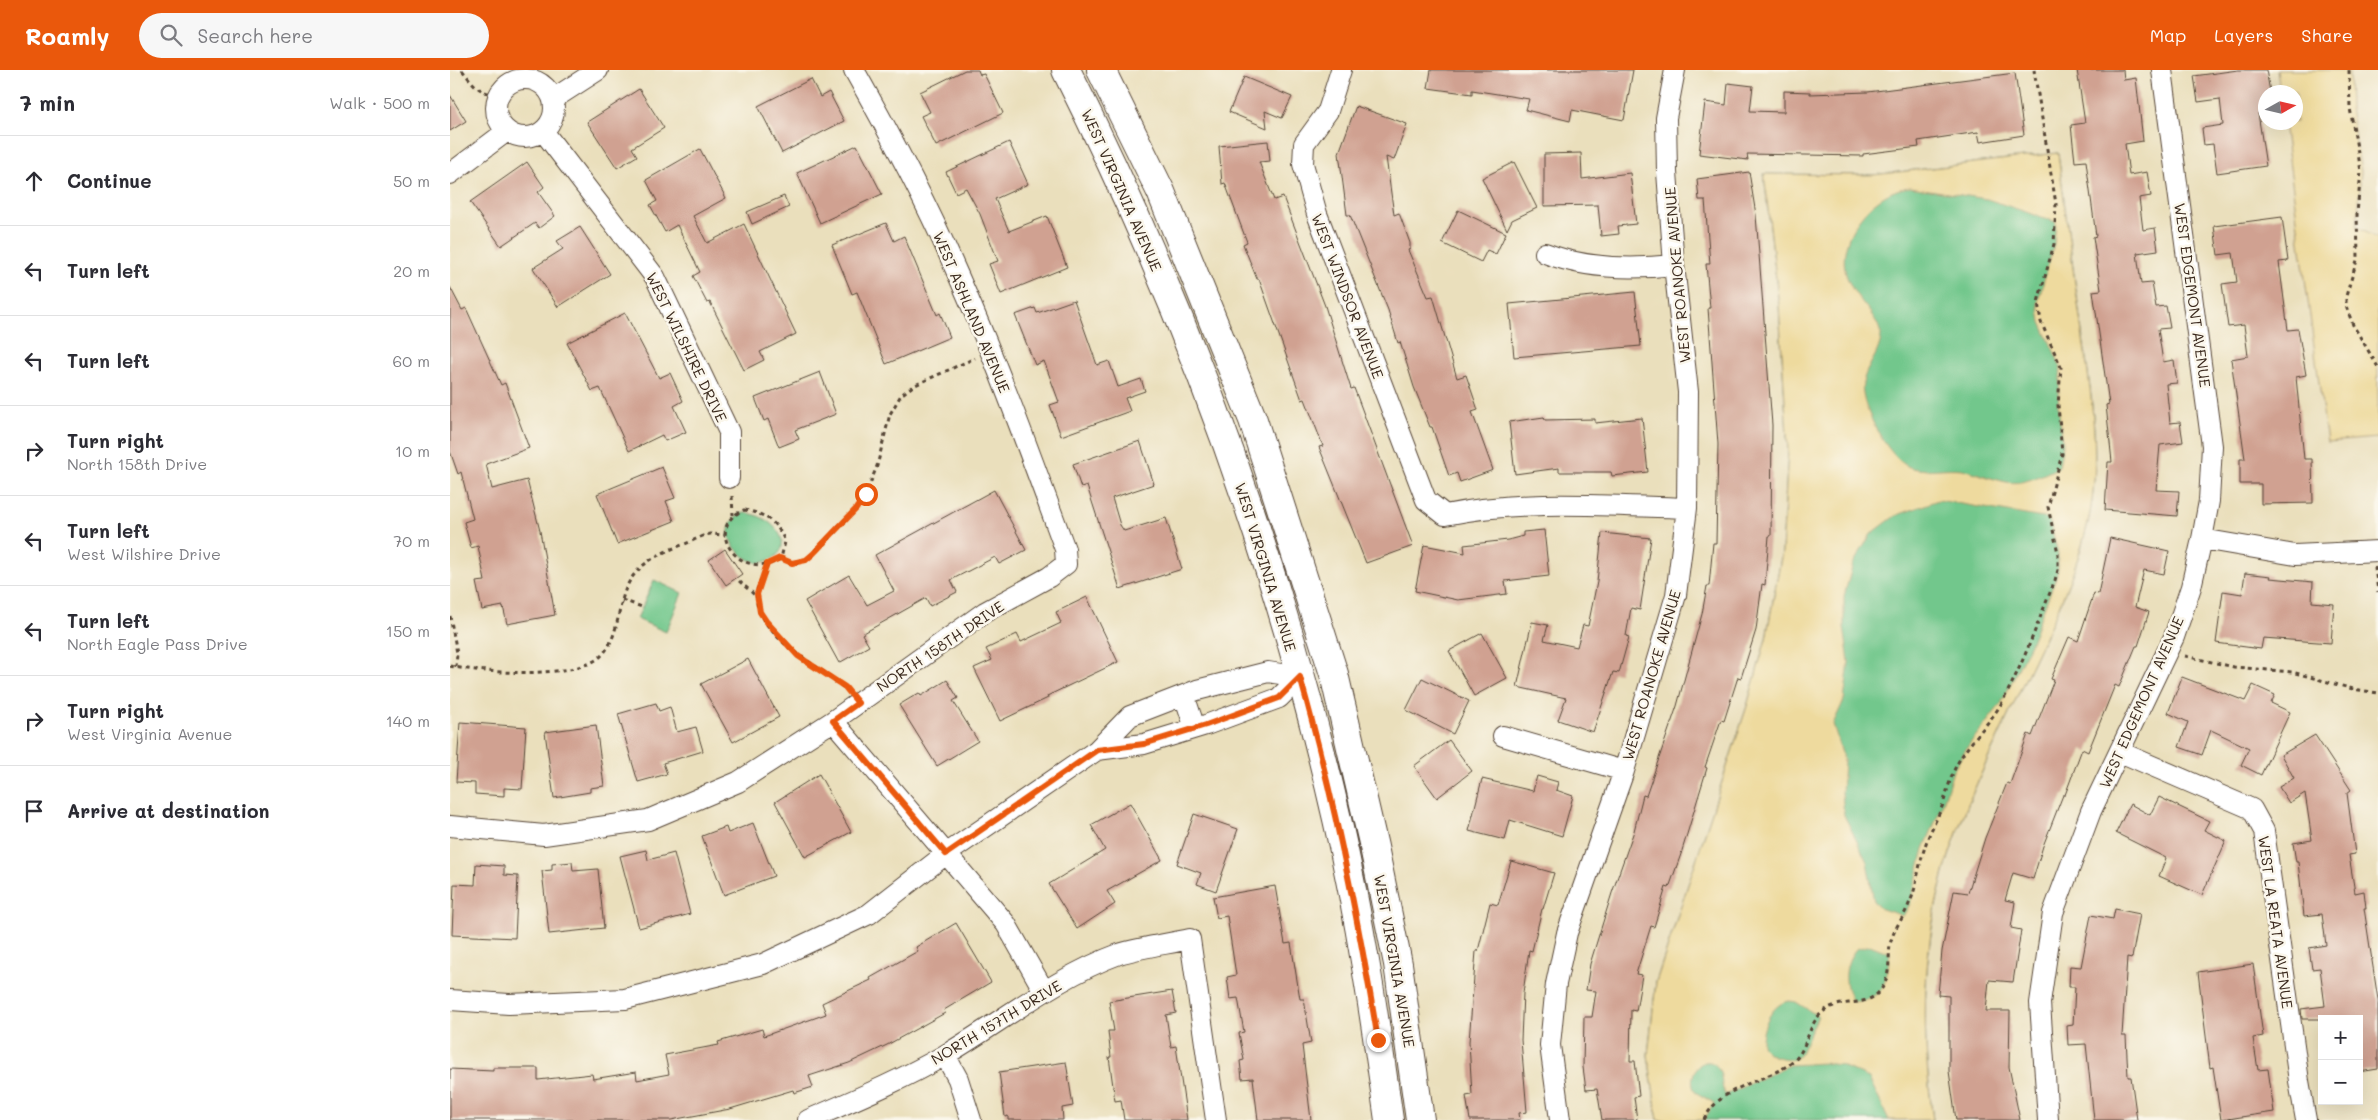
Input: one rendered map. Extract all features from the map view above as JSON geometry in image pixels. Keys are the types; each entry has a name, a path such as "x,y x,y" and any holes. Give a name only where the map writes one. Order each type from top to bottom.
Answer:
{"main road":[{"name":"WEST VIRGINIA AVENUE","path":"1066,70 1131,206 1175,309 1212,404 1257,532 1300,677 1327,778 1362,946 1389,1120"},
{"name":"WEST VIRGINIA AVENUE","path":"1101,70 1161,192 1253,420 1334,674 1374,847 1398,964 1420,1120"}],"street":[{"path":"553,99 598,70"},
{"name":"WEST ASHLAND AVENUE","path":"854,70 884,124 954,266 1018,420 1065,549 1066,564"},
{"name":"WEST WINDSOR AVENUE","path":"1341,70 1328,111 1304,144 1303,164 1317,214 1426,500 1445,515 1480,508 1561,503 1687,508"},
{"name":"WEST ROANOKE AVENUE","path":"1560,1120 1550,1045 1556,984 1567,933 1624,771 1676,595 1687,508 1688,392 1674,265 1667,172 1666,118 1675,70"},
{"name":"WEST EDGEMONT AVENUE","path":"2048,1120 2040,1003 2053,914 2091,811 2168,649 2190,587 2202,539 2208,501 2212,446 2162,70"},
{"path":"532,79 548,90 553,99 553,116 543,131 536,135 521,137 507,131 500,123 496,114 495,104 498,95 504,86 512,81 532,79"},
{"path":"450,174 507,131"},
{"name":"WEST WILSHIRE DRIVE","path":"543,131 655,277 729,432 729,478"},
{"path":"1545,253 1565,261 1595,266 1647,268 1674,265"},
{"path":"2202,539 2295,556 2375,552"},
{"name":"NORTH 158TH DRIVE","path":"450,826 544,835 648,820 738,782 833,721 986,612 1049,578 1066,564"},
{"path":"450,1000 509,1004 625,999 763,964 869,914 946,854 1097,750 1130,716 1184,695 1268,672 1300,677"},
{"path":"1097,750 1144,744 1196,728 1279,698 1300,677"},
{"path":"1184,695 1196,728"},
{"path":"833,721 1006,924 1044,991"},
{"path":"1503,736 1624,771"},
{"name":"WEST LA REATA AVENUE","path":"2120,752 2252,809 2264,831 2306,1120"},
{"name":"NORTH 157TH DRIVE","path":"808,1120 875,1090 945,1055 1044,991 1080,971 1120,954 1190,939 1216,1120"},
{"path":"945,1055 958,1079 971,1120"}],"path":[{"path":"462,70 474,85 486,94 498,95"},
{"path":"1704,1120 1710,1107 1718,1099 1762,1079 1796,1059 1801,1053 1818,1016 1824,1010 1837,1003 1872,998 1884,986 1889,968 1893,934 1910,904 1924,849 1953,772 1968,746 2000,704 2031,642 2055,580 2058,570 2058,553 2048,507 2062,454 2058,405 2061,367 2041,322 2038,302 2054,244 2056,204 2034,70"},
{"path":"2349,70 2351,115 2361,172 2356,213 2358,257 2346,296 2346,306 2353,325 2378,367"},
{"path":"780,558 792,563 806,560 856,509 871,482 890,414 901,395 913,386 989,352"},
{"path":"744,510 769,518 782,535 785,548 780,558 767,564 754,565 739,558 728,546 725,535 729,521 739,511 744,510"},
{"path":"450,666 490,672 518,672 568,669 589,663 601,656 614,634 622,600 632,577 643,565 660,554 709,534 725,535"},
{"path":"2375,552 2378,592"},
{"path":"767,564 757,597 760,612 782,641 798,656 845,687 858,703"},
{"path":"739,581 757,597"},
{"path":"622,600 642,607"},
{"path":"450,616 457,653 456,667"},
{"path":"2168,649 2200,660 2234,667 2292,672 2353,689 2378,693"}],"green space":[{"path":"2058,153 2093,416 2095,465 2090,513 2069,582 1967,807 1957,831 1942,880 1930,940 1925,1000 1929,1090 1933,1120 1658,1120 1648,1055 1656,982 1747,706 1766,639 1782,552 1788,451 1779,305 1764,174 1873,175"},
{"path":"743,513 765,520 774,526 780,535 782,543 780,551 773,558 759,563 750,560 736,549 729,534 730,526 734,519"},
{"path":"654,580 682,593 666,632 637,619"}],"sand":[{"path":"2277,70 2349,70 2350,108 2361,171 2357,227 2378,239 2378,438 2327,442 2285,130 2303,130 2303,85 2279,85"},
{"path":"2058,153 2093,416 2095,465 2090,513 2069,582 1967,807 1957,831 1942,880 1930,940 1925,1000 1929,1090 1933,1120 1889,1120 1869,1078 1840,1065 1824,1063 1789,1065 1725,1095 1718,1068 1713,1063 1708,1062 1698,1066 1693,1077 1695,1092 1714,1103 1704,1120 1658,1120 1648,1055 1656,982 1747,706 1766,639 1782,552 1788,451 1779,305 1764,174 1873,175","holes":["1910,187 1987,199 2056,222 2054,244 2038,302 2041,322 2061,367 2058,405 2063,443 2059,467 2039,477 2017,482 1997,480 1962,469 1930,470 1912,468 1896,457 1881,437 1869,414 1863,394 1864,378 1878,350 1881,334 1871,313 1852,289 1845,267 1845,251 1858,221 1881,198 1895,191","1938,500 2049,519 2058,553 2058,570 2055,580 2031,642 2001,704 1968,746 1953,771 1943,803 1924,849 1910,904 1903,916 1879,908 1874,902 1867,862 1844,815 1842,793 1844,760 1833,724 1844,700 1849,662 1844,627 1844,596 1853,564 1871,534 1895,516","1870,945 1890,953 1886,980 1879,992 1873,997 1853,1002 1847,989 1846,975 1849,961 1856,949","1784,1002 1796,1002 1818,1016 1801,1053 1796,1059 1772,1055 1762,1045 1763,1031 1769,1017"]}],"building":[{"path":"965,70 978,70 980,75 984,74 1003,113 936,146 921,116 930,112 920,92"},
{"path":"1431,70 1633,70 1624,120 1572,110 1570,121 1526,110 1529,99 1472,90 1472,94 1428,88"},
{"path":"2077,70 2123,70 2124,80 2136,78 2143,141 2125,144 2129,175 2147,172 2151,196 2139,198 2143,230 2155,228 2158,250 2137,253 2141,284 2152,283 2156,307 2166,306 2170,328 2158,329 2163,362 2174,360 2177,383 2166,384 2170,423 2180,422 2183,442 2160,445 2156,490 2179,491 2177,516 2105,510 2108,462 2112,462 2106,405 2109,404 2093,291 2101,290 2093,237 2096,236 2086,161 2075,162 2071,125 2085,123"},
{"path":"2238,70 2266,70 2269,85 2258,85 2258,130 2261,130 2266,166 2217,173 2213,144 2204,145 2202,128 2223,125 2220,99 2198,102 2194,76"},
{"path":"2015,73 2024,135 1980,142 1978,132 1918,141 1919,147 1863,154 1863,156 1747,154 1748,160 1699,154 1705,102 1726,105 1728,83 1753,86 1750,111 1784,112 1784,91 1810,92 1810,94 1868,92"},
{"path":"1244,77 1292,97 1282,118 1265,111 1267,128 1229,112"},
{"path":"811,79 820,97 829,92 844,121 782,153 758,106"},
{"path":"639,89 664,128 632,148 637,156 617,168 587,122"},
{"path":"450,95 466,121 450,131"},
{"path":"1356,106 1407,124 1394,160 1386,157 1394,215 1399,213 1410,243 1410,249 1408,250 1428,297 1433,296 1457,378 1466,375 1478,410 1472,412 1493,470 1460,482 1457,473 1449,476 1432,427 1430,427 1414,387 1388,310 1350,215 1347,215 1339,153"},
{"path":"1268,141 1270,161 1259,162 1274,200 1283,197 1325,306 1351,389 1354,388 1413,546 1366,563 1319,447 1323,446 1305,399 1302,400 1259,279 1257,279 1243,244 1247,242 1225,183 1222,184 1219,146"},
{"path":"1009,142 1028,184 995,199 1009,231 1047,216 1067,267 1001,294 989,264 998,261 980,214 966,188 956,193 946,172"},
{"path":"857,145 882,194 820,223 797,173"},
{"path":"700,149 726,198 693,216 707,243 744,224 796,334 760,352 764,360 744,370 710,302 707,303 693,276 700,272 677,225 665,232 650,205 657,201 646,180"},
{"path":"1581,153 1582,179 1630,173 1636,224 1618,226 1619,234 1601,236 1598,205 1544,206 1544,154"},
{"path":"527,162 544,187 538,192 555,216 539,228 535,223 501,246 470,202"},
{"path":"1514,162 1537,208 1512,220 1507,230 1482,178"},
{"path":"1749,172 1756,215 1772,425 1771,536 1769,536 1765,585 1762,584 1756,630 1741,678 1738,677 1724,721 1721,720 1705,767 1707,768 1681,854 1669,888 1666,887 1654,927 1651,926 1636,974 1642,975 1636,1011 1631,1010 1630,1061 1635,1061 1639,1096 1634,1097 1637,1120 1602,1120 1597,1089 1586,1090 1583,1067 1584,1017 1592,1017 1596,991 1586,990 1590,964 1634,831 1643,795 1646,796 1677,706 1702,614 1707,586 1709,586 1713,543 1716,543 1718,444 1706,264 1710,264 1705,200 1699,200 1697,179"},
{"path":"784,196 789,207 752,224 747,212"},
{"path":"1458,210 1506,233 1496,254 1487,250 1481,262 1442,243"},
{"path":"2282,217 2288,261 2279,262 2288,330 2298,329 2306,375 2296,377 2304,459 2312,459 2313,503 2261,504 2261,484 2240,484 2240,459 2245,459 2231,359 2248,356 2244,325 2228,327 2222,284 2237,282 2233,253 2218,255 2214,226"},
{"path":"886,223 894,241 904,236 937,315 940,313 950,337 886,364 857,292 852,294 832,245"},
{"path":"580,227 610,274 558,307 533,268 563,249 557,241"},
{"path":"450,287 462,310 466,308 501,385 505,383 529,448 486,464 492,489 527,480 540,531 555,615 507,624 503,606 482,610 476,582 485,581 478,546 471,548 464,522 473,519 461,472 458,474 450,451"},
{"path":"1635,292 1641,346 1514,357 1509,304"},
{"path":"1074,300 1097,365 1109,361 1118,387 1141,379 1145,391 1125,398 1130,411 1061,436 1050,405 1059,402 1044,361 1035,365 1015,315 1035,308 1037,313"},
{"path":"625,313 659,378 670,373 683,401 674,406 686,432 665,441 662,435 629,451 600,388 592,391 567,343"},
{"path":"820,372 836,414 795,430 799,439 779,447 768,419 764,421 755,398"},
{"path":"1544,417 1545,420 1595,419 1595,423 1642,418 1648,472 1612,476 1611,472 1559,472 1559,468 1515,474 1509,422"},
{"path":"1140,441 1154,484 1112,498 1120,525 1124,531 1166,518 1182,569 1120,589 1087,486 1081,488 1073,464"},
{"path":"662,467 675,498 666,501 674,521 617,544 597,494"},
{"path":"994,490 1026,550 999,564 995,557 951,580 957,592 930,606 926,598 862,634 869,646 839,663 805,601 849,575 867,605 894,591 875,555"},
{"path":"1544,530 1549,576 1505,581 1507,594 1458,600 1415,591 1424,545 1465,553 1464,545 1508,540 1523,536 1523,532"},
{"path":"1602,533 1651,538 1640,610 1631,608 1626,636 1629,637 1619,673 1613,672 1593,732 1558,720 1566,698 1517,687 1532,622 1548,625 1544,640 1577,647 1583,625 1588,626 1597,582"},
{"path":"2110,538 2169,551 2164,574 2144,570 2135,607 2149,612 2138,646 2136,646 2119,687 2115,685 2088,752 2082,749 2043,846 2033,879 2013,873 2005,900 2015,902 2011,928 2021,930 2013,982 1989,980 1986,1011 2010,1011 2009,1067 2020,1120 1956,1120 1949,1071 1949,996 1938,995 1942,951 1954,891 1968,893 1985,838 2007,783 2010,784 2028,734 2032,736 2054,680 2051,679 2069,637 2078,641 2094,593 2098,594"},
{"path":"725,549 742,574 726,585 709,560"},
{"path":"2245,573 2271,576 2270,578 2313,582 2312,602 2334,604 2331,643 2263,638 2261,649 2216,643 2223,591 2242,594"},
{"path":"1087,597 1118,662 1000,721 974,668 992,660 986,649 1017,634 1021,642 1061,623 1056,612"},
{"path":"1482,633 1507,678 1474,696 1449,651"},
{"path":"748,659 779,717 733,742 701,684"},
{"path":"2182,677 2245,701 2253,685 2275,695 2271,703 2290,712 2261,775 2241,765 2249,748 2211,730 2202,755 2179,747 2188,722 2168,713"},
{"path":"1422,678 1469,701 1453,734 1406,710"},
{"path":"947,680 958,698 953,701 978,741 937,766 899,705 919,693 921,696"},
{"path":"656,703 659,711 670,707 677,732 696,727 703,751 663,763 667,774 638,782 618,714"},
{"path":"460,722 526,727 522,789 504,788 504,796 475,794 475,783 456,782"},
{"path":"596,725 604,786 590,788 590,792 554,798 545,732"},
{"path":"2315,735 2351,790 2347,793 2355,854 2349,855 2355,893 2364,891 2366,908 2364,908 2378,1000 2378,1069 2363,1071 2363,1015 2318,1015 2318,1019 2302,1019 2301,1009 2325,1006 2320,968 2312,969 2309,948 2326,945 2322,914 2304,916 2298,862 2296,862 2293,843 2312,840 2305,793 2289,803 2279,787 2294,778 2281,755"},
{"path":"1449,740 1472,771 1437,798 1414,766"},
{"path":"819,774 851,832 805,857 775,802"},
{"path":"1537,776 1558,782 1556,790 1573,796 1562,836 1510,820 1505,840 1469,831 1482,779 1533,791"},
{"path":"2159,797 2209,821 2204,830 2226,841 2202,895 2159,876 2166,858 2116,833 2130,804 2150,815"},
{"path":"1130,803 1162,860 1107,891 1115,904 1077,929 1049,884 1105,850 1091,825"},
{"path":"1194,814 1238,829 1216,891 1197,884 1201,873 1177,864"},
{"path":"753,823 774,876 724,895 702,836 726,827 728,833"},
{"path":"646,850 648,860 674,853 690,914 639,928 620,856"},
{"path":"1511,861 1554,873 1542,909 1532,951 1529,950 1523,993 1521,1040 1527,1112 1519,1113 1520,1120 1470,1120 1466,1096 1472,1095 1469,1042 1476,951 1478,951 1490,903 1498,905"},
{"path":"572,862 573,871 598,869 604,928 549,934 542,871 552,870 552,864"},
{"path":"476,864 504,866 504,875 518,876 515,938 452,935 454,884 475,885"},
{"path":"1275,886 1285,944 1291,943 1300,999 1304,999 1311,1043 1302,1045 1311,1120 1258,1120 1253,1078 1242,1079 1240,1061 1244,1060 1239,1033 1244,1032 1238,998 1230,999 1227,977 1236,975 1227,916 1217,918 1213,897"},
{"path":"2115,909 2140,914 2132,958 2127,957 2122,1036 2126,1036 2128,1077 2131,1077 2137,1120 2094,1120 2086,1044 2068,1045 2067,1026 2073,1025 2075,987 2069,987 2070,966 2081,967 2091,915 2113,919"},
{"path":"956,923 991,982 944,1010 945,1013 887,1045 849,1063 809,1076 813,1087 794,1093 793,1090 730,1109 671,1120 450,1120 450,1069 493,1071 493,1068 538,1068 538,1080 592,1074 593,1079 636,1072 637,1080 669,1074 665,1055 719,1045 718,1042 762,1029 764,1036 826,1014 822,1003 871,980 870,978 918,951 916,947"},
{"path":"2253,964 2263,1036 2253,1038 2258,1070 2268,1069 2274,1112 2221,1120 2213,1067 2210,1068 2198,972"},
{"path":"1172,991 1176,1013 1166,1015 1171,1047 1176,1046 1187,1120 1124,1120 1121,1100 1115,1101 1109,1057 1111,1057 1108,1031 1114,1031 1109,1001"},
{"path":"1066,1062 1073,1106 1062,1108 1063,1120 1008,1120 1008,1116 1005,1117 999,1072"}],"route":[{"path":"866,494 856,509 806,560 792,563 780,558 767,564 757,594 760,612 782,641 798,656 845,687 858,703 833,721 946,854 1097,750 1144,744 1206,725 1279,698 1300,677 1338,821 1361,936 1378,1040"}]}
